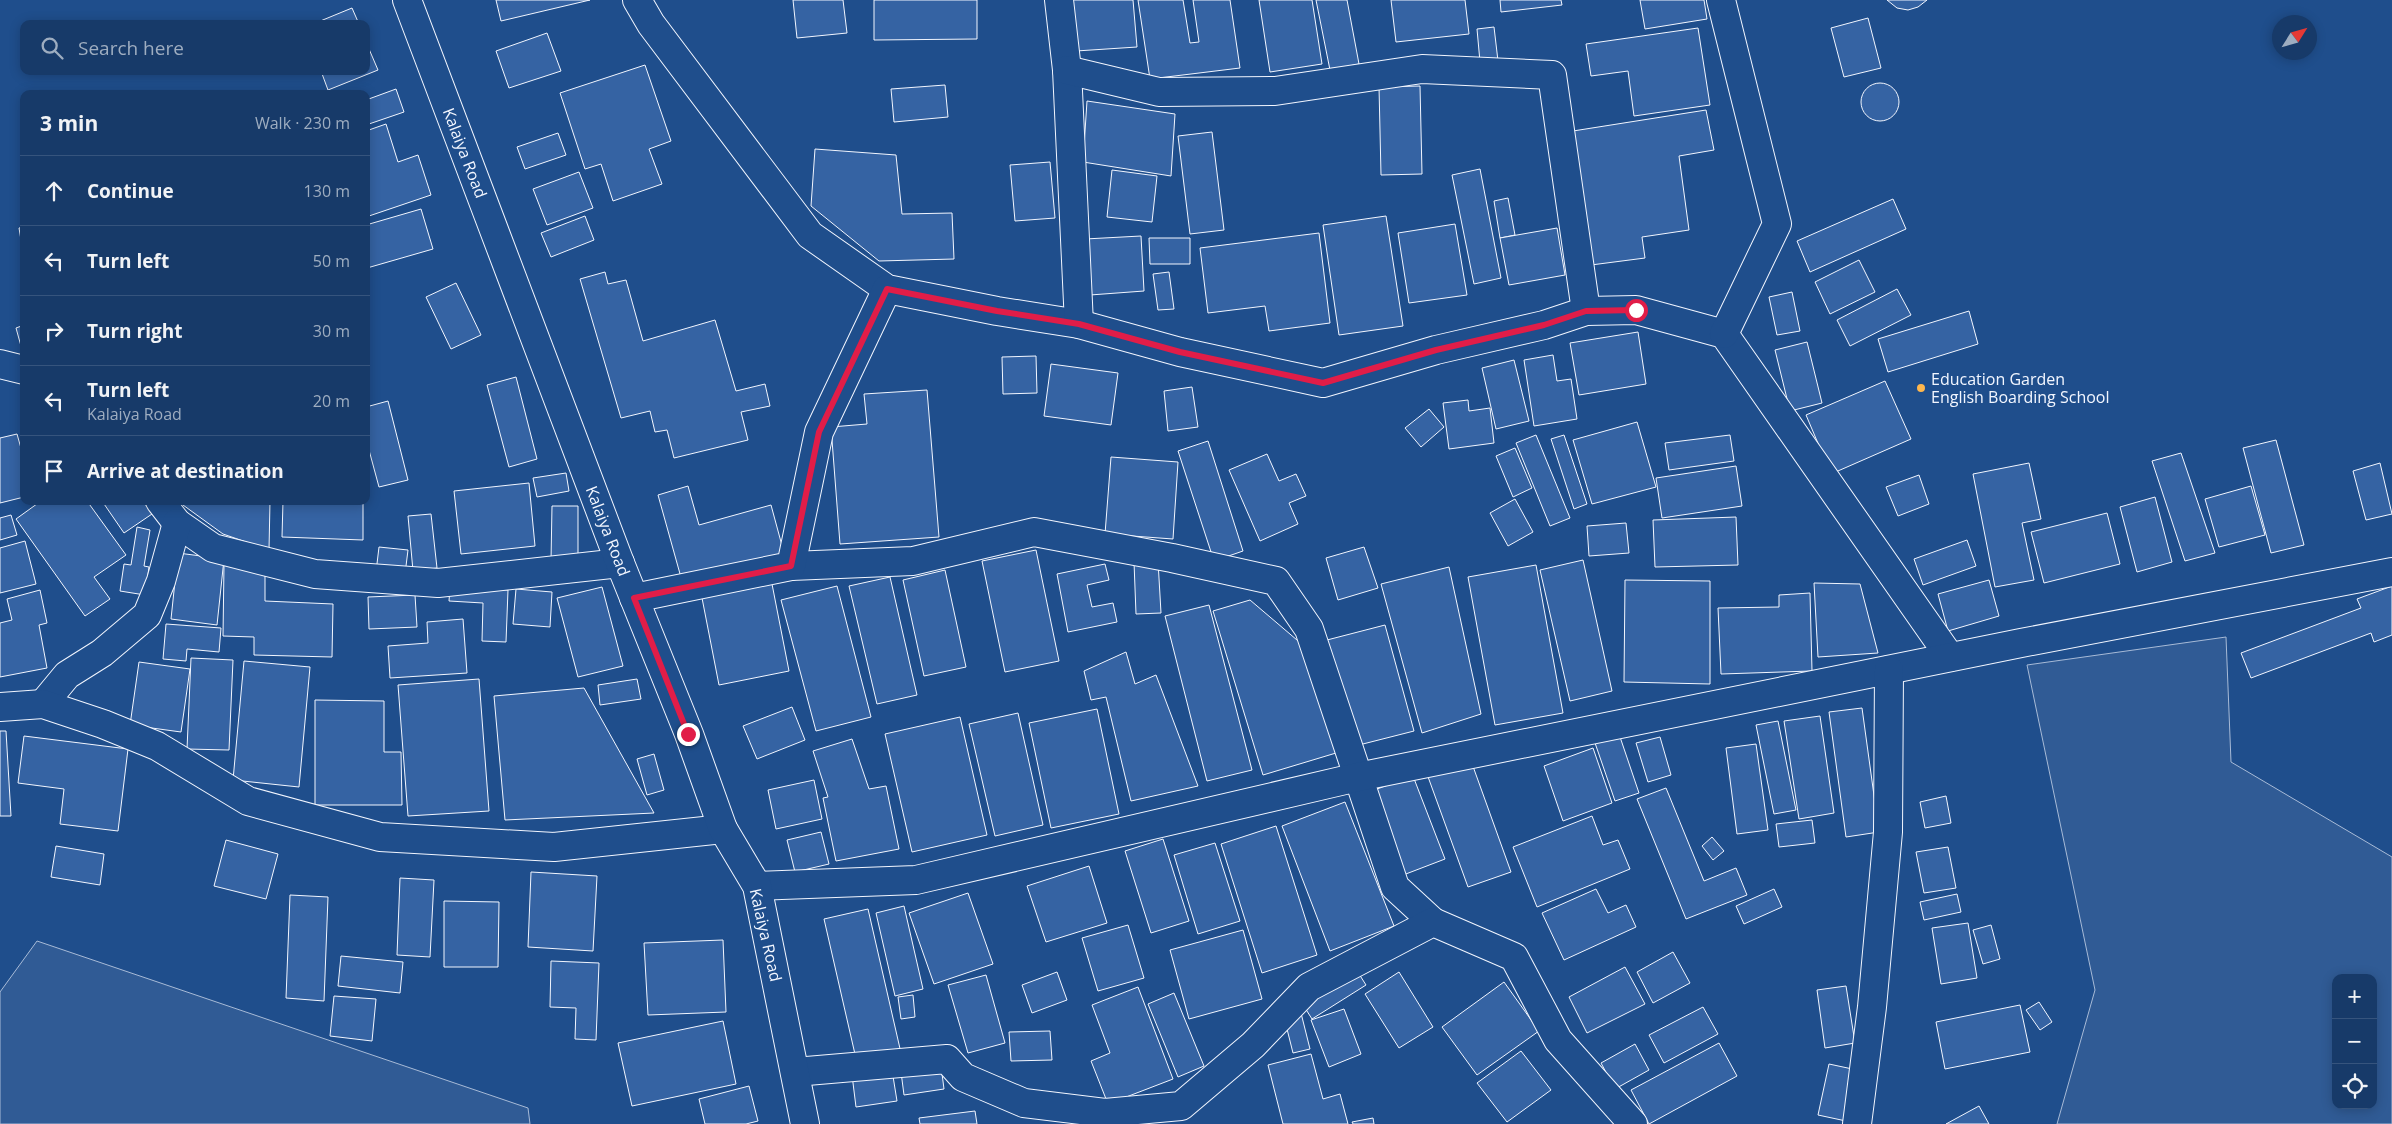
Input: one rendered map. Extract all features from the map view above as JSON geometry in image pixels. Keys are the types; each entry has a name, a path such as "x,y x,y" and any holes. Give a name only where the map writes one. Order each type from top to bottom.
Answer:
{"street":[{"name":"Kalaiya Road","path":"407,0 723,830 757,886 805,1124"},
{"path":"637,0 651,24 810,235 887,289 997,311 1079,324 1180,352 1323,383 1436,350 1544,325 1586,311 1636,310 1724,334 1950,657"},
{"path":"1059,0 1067,70 1079,324"},
{"path":"1721,0 1777,224 1724,334"},
{"path":"1067,70 1159,92 1275,92 1422,69 1552,75 1586,311"},
{"path":"791,566 819,432 887,289"},
{"path":"0,364 20,369"},
{"path":"163,505 177,523 213,548 315,574 438,583 620,563"},
{"path":"43,704 67,675 102,652 147,615 161,581 177,523"},
{"path":"634,598 791,566 913,562 1034,532 1172,558 1276,581 1309,629 1395,887 1433,922 1514,957 1558,1040 1632,1124"},
{"path":"757,886 916,880 1358,777 1950,657 2392,572"},
{"path":"1857,1124 1872,1007 1888,832 1889,670"},
{"path":"0,707 43,704 102,724 157,746 248,801 380,837 554,847 723,830"},
{"path":"795,1072 947,1059 963,1077 1024,1103 1105,1113 1181,1106 1253,1045 1308,988 1433,922"}],"shaded area":[{"path":"2226,637 2231,762 2392,857 2392,1124 2057,1124 2095,990 2027,665"},
{"path":"37,941 528,1108 530,1124 0,1124 0,992"}],"building":[{"path":"496,0 590,0 501,21"},
{"path":"793,0 843,0 847,33 797,38"},
{"path":"874,0 977,0 977,39 874,40"},
{"path":"1073,0 1133,0 1137,47 1076,51"},
{"path":"1138,0 1183,0 1190,43 1199,42 1193,0 1230,0 1240,68 1150,79"},
{"path":"1259,0 1312,0 1322,64 1270,72"},
{"path":"1316,0 1347,0 1359,64 1330,70"},
{"path":"1391,0 1465,0 1469,34 1396,42"},
{"path":"1500,0 1561,0 1562,5 1501,12"},
{"path":"1640,0 1704,0 1707,19 1645,29"},
{"path":"1887,0 1927,0 1918,7 1908,10 1897,8"},
{"path":"352,8 357,20 323,20"},
{"path":"1868,18 1881,68 1844,77 1831,28"},
{"path":"1494,27 1498,61 1480,62 1477,29"},
{"path":"1698,28 1710,105 1634,116 1628,71 1591,76 1586,44"},
{"path":"547,33 561,71 509,88 496,51"},
{"path":"370,51 378,70 370,73"},
{"path":"645,65 671,141 649,149 662,184 613,201 601,164 585,169 560,93"},
{"path":"322,75 366,75 328,90"},
{"path":"1880,83 1893,89 1899,102 1893,115 1880,121 1867,115 1861,102 1867,89"},
{"path":"945,85 948,117 894,122 891,89"},
{"path":"1420,86 1422,174 1381,175 1379,87"},
{"path":"396,89 404,112 370,124 370,99"},
{"path":"1087,101 1175,114 1171,176 1083,162"},
{"path":"1706,110 1714,150 1679,156 1689,230 1642,237 1645,258 1591,265 1573,131"},
{"path":"386,124 398,162 418,155 431,195 370,216 370,130"},
{"path":"1212,132 1224,230 1190,234 1178,136"},
{"path":"558,133 566,155 525,169 517,147"},
{"path":"815,149 896,155 902,214 952,213 954,259 879,261 811,206"},
{"path":"1050,162 1055,218 1015,221 1010,165"},
{"path":"1480,169 1501,278 1474,284 1452,175"},
{"path":"1112,170 1157,176 1152,222 1107,217"},
{"path":"579,172 593,208 547,225 533,189"},
{"path":"1508,198 1515,235 1500,238 1494,201"},
{"path":"1893,199 1906,229 1810,272 1797,241"},
{"path":"421,209 433,249 370,267 370,224"},
{"path":"585,216 594,240 551,257 541,233"},
{"path":"1386,216 1403,326 1339,335 1323,225"},
{"path":"1455,224 1467,295 1409,303 1398,233"},
{"path":"1557,228 1565,275 1509,285 1500,238"},
{"path":"1319,233 1330,323 1269,331 1265,306 1208,313 1200,248"},
{"path":"1141,236 1144,291 1090,295 1085,239"},
{"path":"1149,238 1190,238 1190,264 1150,264"},
{"path":"1859,260 1875,292 1830,314 1815,282"},
{"path":"605,272 608,284 626,280 643,341 715,320 736,391 765,384 770,406 741,412 748,440 674,458 667,430 655,432 650,411 621,418 580,279"},
{"path":"1169,272 1174,309 1158,310 1153,274"},
{"path":"456,283 481,335 451,349 426,297"},
{"path":"1897,289 1911,315 1850,346 1837,320"},
{"path":"1792,292 1800,331 1777,335 1769,297"},
{"path":"1969,311 1978,344 1888,372 1878,339"},
{"path":"20,326 20,342 16,328"},
{"path":"1638,332 1646,384 1579,395 1570,343"},
{"path":"1807,342 1822,403 1790,411 1775,350"},
{"path":"1553,355 1557,381 1571,379 1577,419 1534,426 1524,360"},
{"path":"1036,356 1037,393 1003,394 1002,357"},
{"path":"1514,360 1529,421 1496,429 1482,368"},
{"path":"1051,364 1118,373 1111,425 1044,416"},
{"path":"516,377 537,459 509,467 487,385"},
{"path":"1885,381 1911,439 1831,474 1806,415"},
{"path":"1192,387 1198,427 1168,431 1164,391"},
{"path":"927,390 939,537 840,544 831,427 867,424 864,394"},
{"path":"1468,400 1469,411 1490,408 1494,443 1449,449 1443,403"},
{"path":"388,401 408,480 379,487 370,454 370,406"},
{"path":"1429,409 1444,427 1421,447 1405,428"},
{"path":"1637,422 1656,487 1592,504 1573,440"},
{"path":"17,434 20,445 20,498 0,503 0,438"},
{"path":"1536,435 1570,518 1550,526 1516,443"},
{"path":"1564,435 1587,504 1574,509 1551,439"},
{"path":"1730,435 1734,461 1669,470 1665,443"},
{"path":"2276,440 2304,545 2271,553 2243,448"},
{"path":"1208,441 1243,551 1214,561 1178,451"},
{"path":"1515,448 1532,488 1513,497 1496,456"},
{"path":"2181,453 2215,553 2185,561 2152,461"},
{"path":"1267,454 1279,481 1296,474 1306,496 1289,503 1298,524 1260,541 1229,470"},
{"path":"1111,457 1178,462 1173,539 1105,534"},
{"path":"2029,463 2041,519 2022,523 2034,580 1995,587 1973,474"},
{"path":"2380,463 2392,514 2366,520 2353,471"},
{"path":"1736,466 1742,506 1662,518 1656,478"},
{"path":"566,473 569,491 537,497 533,478"},
{"path":"1919,475 1929,504 1898,516 1886,487"},
{"path":"529,483 535,546 461,554 454,491"},
{"path":"688,486 699,525 771,505 784,553 682,581 658,495"},
{"path":"2251,486 2265,535 2219,547 2205,499"},
{"path":"2155,497 2172,562 2137,572 2120,507"},
{"path":"1515,499 1533,532 1508,546 1490,513"},
{"path":"35,505 90,505 126,555 94,577 110,599 85,616 16,519"},
{"path":"105,505 146,505 152,514 124,533"},
{"path":"183,505 270,505 269,550 223,534"},
{"path":"283,505 363,505 363,540 282,537"},
{"path":"552,506 578,506 578,561 551,561"},
{"path":"2107,513 2120,564 2044,583 2031,532"},
{"path":"431,514 437,568 413,571 408,516"},
{"path":"11,515 17,535 0,540 0,518"},
{"path":"1736,517 1738,565 1655,567 1653,520"},
{"path":"1626,523 1629,553 1589,556 1587,526"},
{"path":"137,527 150,530 144,566 149,567 145,595 120,591 124,564 131,565"},
{"path":"1967,540 1976,566 1923,585 1914,559"},
{"path":"25,541 36,584 0,593 0,548"},
{"path":"379,547 408,550 405,574 376,572"},
{"path":"1364,547 1378,588 1338,600 1326,558"},
{"path":"1036,550 1059,661 1005,672 982,561"},
{"path":"178,553 224,559 217,625 171,619"},
{"path":"1583,560 1612,691 1570,701 1540,570"},
{"path":"1158,561 1161,613 1136,614 1134,562"},
{"path":"224,564 265,565 265,601 333,604 332,657 254,655 254,637 223,636"},
{"path":"1105,564 1109,580 1087,585 1092,607 1113,603 1117,622 1068,632 1057,574"},
{"path":"1536,565 1563,713 1495,725 1468,577"},
{"path":"1449,567 1481,714 1422,733 1381,584"},
{"path":"945,570 966,667 924,676 903,580"},
{"path":"890,577 917,695 877,704 849,586"},
{"path":"1625,580 1710,581 1710,684 1624,682"},
{"path":"1989,580 1999,616 1948,631 1938,594"},
{"path":"1814,583 1860,584 1878,653 1818,657"},
{"path":"772,584 789,671 719,685 702,598"},
{"path":"837,586 871,717 816,731 781,600"},
{"path":"2392,586 2392,635 2374,642 2371,633 2251,678 2241,653 2361,608 2357,599"},
{"path":"450,587 508,590 506,642 482,641 483,603 449,601"},
{"path":"602,587 623,666 578,677 557,598"},
{"path":"516,589 552,592 550,627 513,624"},
{"path":"40,590 47,623 39,625 47,668 0,677 0,623 12,620 7,599"},
{"path":"1810,593 1812,671 1721,674 1718,608 1779,607 1779,595"},
{"path":"415,595 417,627 369,629 368,597"},
{"path":"1250,600 1304,646 1336,753 1263,775 1213,611"},
{"path":"1209,605 1252,770 1207,781 1165,616"},
{"path":"463,619 467,673 390,678 388,646 428,643 427,622"},
{"path":"166,624 221,628 219,652 187,649 186,661 163,659"},
{"path":"1385,625 1414,731 1355,746 1327,640"},
{"path":"1126,652 1135,684 1156,675 1198,786 1131,801 1106,697 1091,700 1084,671"},
{"path":"191,658 233,660 229,750 187,749"},
{"path":"244,661 310,667 299,787 233,780"},
{"path":"139,662 190,669 181,732 130,725"},
{"path":"479,679 489,811 408,816 398,685"},
{"path":"637,679 641,699 600,705 598,685"},
{"path":"584,688 654,813 505,820 494,696"},
{"path":"315,700 384,701 384,752 401,752 402,805 315,805"},
{"path":"792,707 805,740 757,759 743,726"},
{"path":"1862,708 1879,832 1846,837 1829,712"},
{"path":"1097,709 1119,814 1051,828 1029,723"},
{"path":"1018,713 1043,825 995,836 969,724"},
{"path":"1820,716 1834,813 1799,819 1784,721"},
{"path":"960,717 987,835 912,852 885,734"},
{"path":"1778,721 1796,810 1774,814 1756,725"},
{"path":"0,731 6,731 11,816 0,816"},
{"path":"1618,731 1639,793 1615,801 1594,740"},
{"path":"24,736 128,749 118,831 60,824 64,789 18,783"},
{"path":"1660,737 1671,775 1648,782 1636,743"},
{"path":"852,739 869,789 886,786 899,849 836,861 823,798 828,797 813,751"},
{"path":"1756,744 1768,830 1737,834 1726,748"},
{"path":"1593,748 1612,803 1563,821 1544,766"},
{"path":"654,754 664,790 647,795 637,759"},
{"path":"1470,758 1511,872 1468,887 1427,774"},
{"path":"1413,776 1445,859 1398,877 1366,793"},
{"path":"814,780 822,819 776,829 768,790"},
{"path":"1666,788 1704,881 1736,868 1747,895 1686,919 1637,799"},
{"path":"1946,796 1951,823 1925,828 1920,802"},
{"path":"1345,802 1394,926 1330,951 1282,826"},
{"path":"1592,816 1603,845 1618,840 1630,869 1537,907 1513,847"},
{"path":"1812,820 1815,843 1779,847 1776,824"},
{"path":"1276,826 1317,955 1262,973 1221,844"},
{"path":"821,832 829,864 795,872 787,840"},
{"path":"1712,837 1724,851 1713,860 1702,846"},
{"path":"1163,839 1189,921 1151,933 1125,851"},
{"path":"226,840 278,854 266,899 214,886"},
{"path":"1215,843 1240,921 1198,934 1174,855"},
{"path":"56,846 104,854 100,885 51,877"},
{"path":"1948,847 1956,888 1924,893 1916,852"},
{"path":"1089,866 1107,923 1046,942 1027,886"},
{"path":"531,872 597,876 593,951 528,947"},
{"path":"400,878 434,880 430,957 397,955"},
{"path":"1596,889 1608,913 1626,905 1636,927 1564,960 1542,913"},
{"path":"1774,889 1782,907 1744,924 1736,906"},
{"path":"968,893 993,964 934,984 909,913"},
{"path":"1957,894 1961,912 1924,920 1920,902"},
{"path":"290,895 328,897 324,1001 286,998"},
{"path":"444,901 499,902 498,967 444,967"},
{"path":"904,906 923,989 895,996 876,913"},
{"path":"868,909 901,1053 857,1063 824,919"},
{"path":"1968,923 1977,978 1941,984 1932,928"},
{"path":"1128,925 1144,978 1098,991 1082,938"},
{"path":"1991,925 2000,959 1983,964 1973,930"},
{"path":"1243,930 1262,999 1189,1019 1170,950"},
{"path":"723,940 726,1012 648,1015 644,943"},
{"path":"1673,952 1690,983 1653,1003 1637,972"},
{"path":"341,956 403,962 400,993 338,986"},
{"path":"551,961 599,963 596,1040 575,1039 576,1008 550,1007"},
{"path":"1354,966 1366,985 1312,1019 1300,1000"},
{"path":"1625,967 1645,1004 1587,1033 1569,997"},
{"path":"1057,972 1067,1000 1032,1013 1022,985"},
{"path":"1399,972 1433,1027 1399,1048 1365,994"},
{"path":"986,975 1005,1043 968,1053 948,985"},
{"path":"1504,982 1539,1031 1477,1075 1442,1027"},
{"path":"1846,986 1855,1043 1825,1048 1817,990"},
{"path":"1138,987 1173,1079 1108,1104 1091,1061 1110,1053 1092,1005"},
{"path":"1174,993 1204,1066 1178,1077 1148,1004"},
{"path":"913,995 915,1017 901,1019 898,997"},
{"path":"334,996 376,999 372,1041 330,1036"},
{"path":"2039,1002 2052,1022 2040,1030 2026,1010"},
{"path":"2020,1005 2030,1052 1945,1069 1936,1022"},
{"path":"1703,1007 1718,1034 1664,1063 1649,1035"},
{"path":"1344,1009 1361,1054 1329,1067 1311,1020"},
{"path":"1301,1013 1310,1049 1293,1053 1284,1017"},
{"path":"723,1021 736,1084 632,1106 618,1043"},
{"path":"1050,1031 1052,1060 1011,1061 1009,1032"},
{"path":"1719,1043 1737,1076 1649,1124 1631,1090"},
{"path":"1635,1044 1649,1070 1615,1089 1601,1063"},
{"path":"1521,1051 1551,1090 1507,1122 1477,1083"},
{"path":"1311,1054 1323,1099 1340,1094 1348,1124 1283,1124 1268,1065"},
{"path":"1829,1064 1857,1070 1846,1121 1818,1115"},
{"path":"941,1066 944,1089 904,1095 901,1072"},
{"path":"892,1070 897,1101 856,1107 852,1075"},
{"path":"749,1086 758,1121 746,1124 705,1124 699,1099"},
{"path":"1979,1106 1989,1124 1946,1124"},
{"path":"975,1111 977,1124 920,1124 919,1118"},
{"path":"1373,1118 1374,1124 1353,1124 1352,1122"}],"place":[{"name":"Education Garden English Boarding School","path":"1921,388"}],"route":[{"path":"688,734 634,598 791,566 819,432 887,289 997,311 1079,324 1180,352 1323,383 1436,350 1544,325 1586,311 1636,310"}]}
